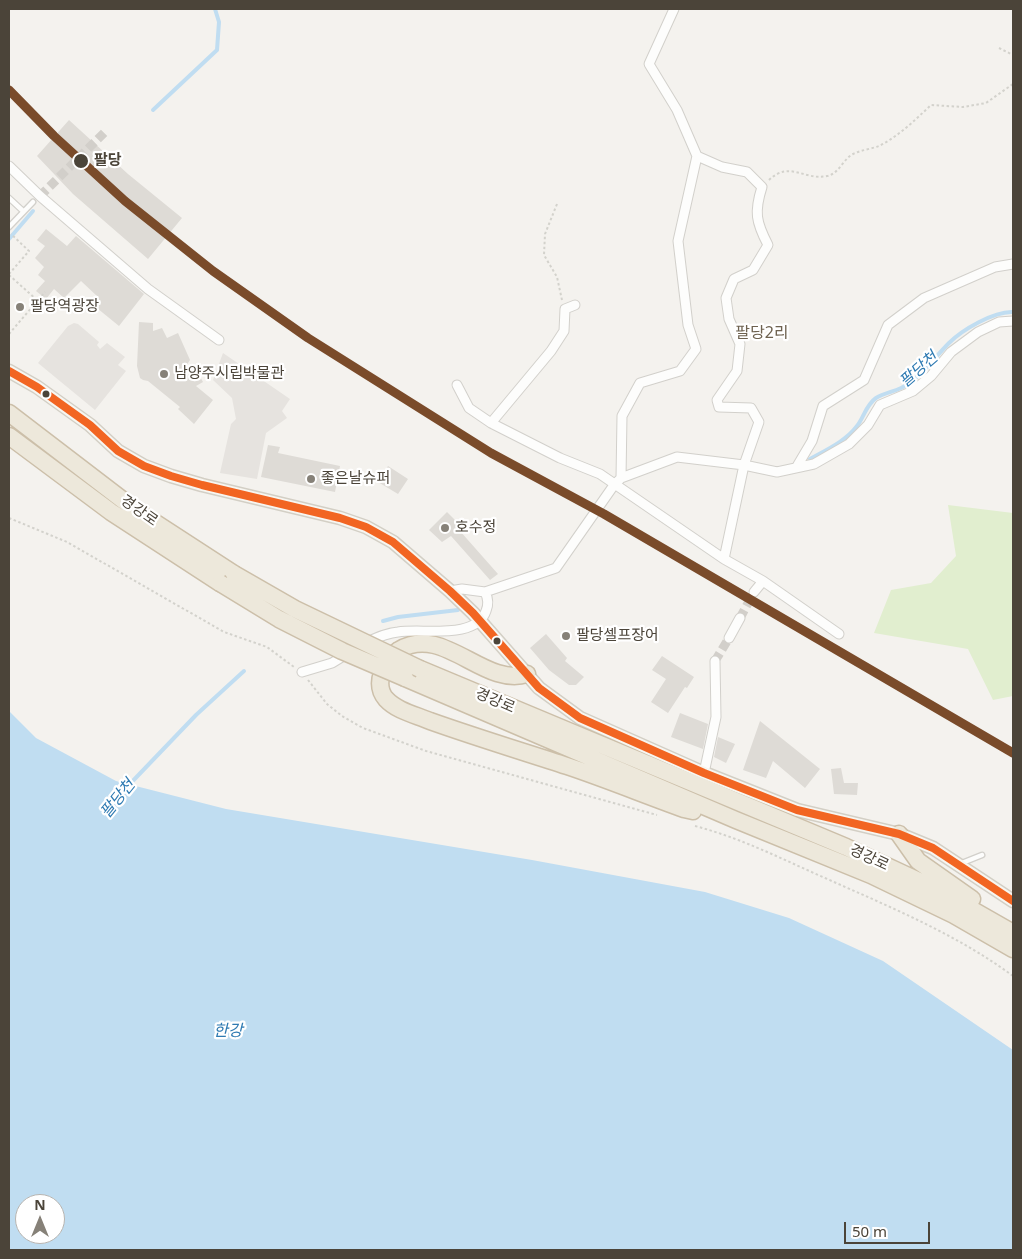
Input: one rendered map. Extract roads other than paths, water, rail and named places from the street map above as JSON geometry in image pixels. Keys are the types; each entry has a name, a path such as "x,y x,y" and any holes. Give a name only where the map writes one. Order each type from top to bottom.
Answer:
{"highway":[{"name":"경강로","path":"9,413 279,618 310,635 342,651 736,820 871,875 954,915 1013,950"},
{"name":"경강로","path":"9,436 111,512 227,579 295,609 420,669 846,847 934,888 1013,932"},
{"path":"527,674 518,677 502,675 431,644 412,645 399,650 386,662 380,680 385,698 396,707 412,714 569,767 684,809 736,820"},
{"path":"899,834 918,861 1013,932"}],"street":[{"path":"621,478 622,416 640,383 680,371 696,349 688,325 678,241 697,156 677,110 649,64 674,9"},
{"path":"697,156 722,167 747,172 762,186 756,205 760,229 768,245 753,270 734,279 726,298 729,320 740,344 737,372 717,400 719,408 751,408 759,422 744,465 724,559"},
{"path":"9,166 40,196 148,289 219,340"},
{"path":"796,468 812,441 823,406 864,380 888,326 924,298 995,267 1013,264"},
{"path":"491,423 551,352 564,331 565,309 575,305"},
{"path":"454,594 462,589 485,592 556,568 614,485 621,478 677,457 744,465 777,472 814,464 849,444 868,425 880,405 913,391 931,376 951,352 978,332 999,322 1013,321"},
{"path":"9,371 37,387 90,425 118,450 144,466 202,485 323,513 366,527 393,542 454,594 477,617 539,688 580,718 796,810 899,834 933,848 1013,901"},
{"path":"457,385 469,408 491,423 560,458 600,474 724,559 762,581 839,634"},
{"path":"754,592 762,581"},
{"path":"302,672 332,663 366,643 396,632 457,630 486,610 488,597 485,592"},
{"path":"729,638 740,618"},
{"path":"704,772 716,718 715,661"}],"lane":[{"path":"9,198 23,211"},
{"path":"9,227 33,202"},
{"path":"958,865 982,855"}],"water":[{"name":"한강","path":"9,711 36,738 116,781 226,809 532,860 705,892 789,918 883,961 1013,1050 1013,1250 9,1250"}],"waterway":[{"path":"153,110 217,50 219,22 215,9"},
{"path":"9,239 33,211"},
{"name":"팔당천","path":"810,459 847,436 857,426 867,408 876,398 897,390 914,380 949,343 962,333 988,318 1013,312"},
{"name":"팔당천","path":"383,621 398,617 458,610"},
{"name":"팔당천","path":"127,787 196,715 244,671"}],"tunnel":[{"path":"40,196 106,131"},
{"path":"740,618 754,592"},
{"path":"715,661 729,638"}],"place":[{"name":"팔당","path":"81,161"},
{"name":"팔당역광장","path":"20,307"},
{"name":"남양주시립박물관","path":"164,374"},
{"name":"좋은날슈퍼","path":"311,479"},
{"name":"호수정","path":"445,528"},
{"name":"팔당셀프장어","path":"566,636"}],"district":[{"name":"팔당2리","path":"762,333"}]}
